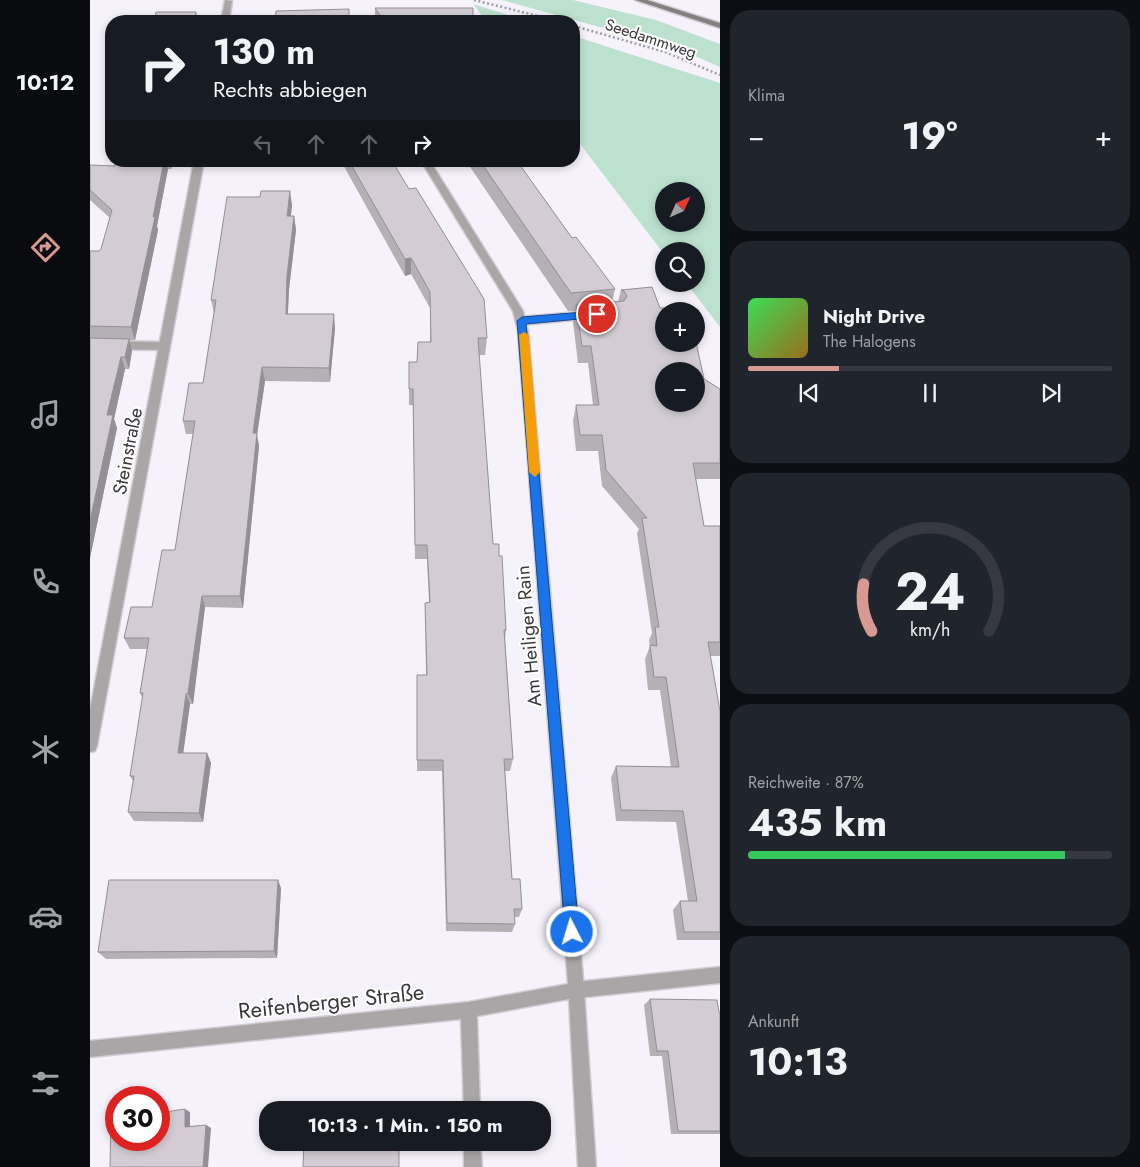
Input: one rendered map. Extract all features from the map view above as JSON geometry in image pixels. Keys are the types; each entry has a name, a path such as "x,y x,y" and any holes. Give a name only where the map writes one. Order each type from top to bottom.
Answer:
{"main road":[{"path":"639,0 720,26"}],"street":[{"path":"226,15 228,1"},
{"name":"Steinstraße","path":"90,746 198,167"},
{"name":"Am Heiligen Rain","path":"429,167 518,311 522,321 576,990 587,1167"},
{"path":"522,321 606,314"},
{"path":"90,345 164,346"},
{"path":"576,990 720,975"},
{"name":"Reifenberger Straße","path":"90,1049 469,1010 576,990"},
{"path":"469,1010 472,1101"},
{"path":"472,1151 473,1167"}],"path":[{"path":"474,0 534,15"},
{"name":"Seedammweg","path":"580,28 665,52 720,75"}],"green space":[{"path":"502,0 573,0 656,20 720,44 720,67 679,49 580,22 580,15 556,15"},
{"path":"473,4 509,15 481,15"},
{"path":"580,38 720,83 720,327 705,307 705,302 701,302 693,292 705,292 705,242 655,242 580,144"}],"building":[{"path":"375,8 473,8 473,15 380,15"},
{"path":"349,9 349,15 276,15 276,11"},
{"path":"156,12 196,12 195,15 155,15"},
{"path":"90,165 105,167 163,167 153,217 155,217 131,327 90,326 90,251 99,251 101,249 112,210 90,190"},
{"path":"352,167 396,167 409,189 416,188 484,299 487,338 478,338 493,544 499,544 499,556 502,556 506,630 504,630 513,759 504,759 512,879 520,879 522,909 514,909 515,924 447,923 443,760 417,760 417,675 427,675 425,603 430,602 427,545 415,545 413,389 409,389 409,362 417,362 418,342 431,342 430,292 411,258 405,259"},
{"path":"484,167 521,167 572,238 576,237 615,289 571,293"},
{"path":"261,191 290,191 287,216 294,216 287,276 286,314 334,314 329,368 262,367 253,433 257,433 240,596 202,596 188,693 186,694 178,753 207,753 199,813 128,812 134,776 130,776 143,693 140,693 149,638 124,638 131,607 152,607 162,550 175,550 195,421 183,421 189,383 203,383 216,300 211,300 227,197 260,197"},
{"path":"652,287 658,302 655,302 655,352 698,352 700,362 655,362 655,412 705,412 705,380 720,389 720,463 693,463 704,526 720,526 720,642 708,642 720,711 720,932 684,932 680,901 697,901 683,811 621,810 616,766 679,767 666,677 654,677 650,645 657,646 655,627 659,627 642,518 647,518 606,470 602,435 580,435 576,405 599,405 591,346 582,346 576,305 624,301 627,296 621,290"},
{"path":"90,338 129,339 125,357 121,357 107,415 113,415 90,521"},
{"path":"109,880 278,880 274,951 98,952"},
{"path":"650,999 717,1000 720,1012 720,1131 678,1131 668,1051 657,1051"},
{"path":"185,1109 185,1127 206,1125 203,1167 110,1167 110,1151 170,1151 170,1111"},
{"path":"304,1151 399,1151 399,1167 303,1167"}],"slow traffic":[{"path":"524,335 535,472"}],"route":[{"path":"572,932 522,321 597,314"}]}
